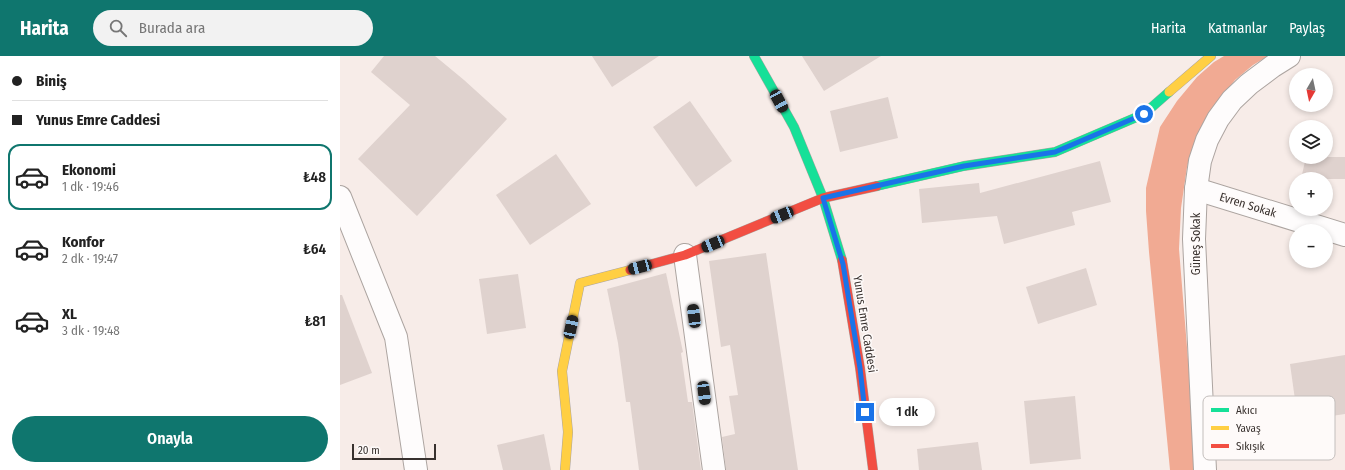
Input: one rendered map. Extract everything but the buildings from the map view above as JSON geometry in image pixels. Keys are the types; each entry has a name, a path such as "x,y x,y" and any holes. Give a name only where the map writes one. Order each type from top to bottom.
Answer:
{"street":[{"name":"Yunus Emre Caddesi","path":"754,56 794,127 823,198 843,264 860,368 873,470"},
{"path":"565,470 568,432 562,371 580,283 685,255 823,198 964,166 1055,152 1144,114 1211,56"},
{"name":"Güneş Sokak","path":"1203,428 1194,239 1196,189 1200,161 1207,140 1218,119 1232,100 1249,84 1289,56"},
{"name":"Evren Sokak","path":"1196,189 1345,235"},
{"path":"340,197 396,337 416,470"},
{"path":"685,255 714,470"},
{"name":"Güneş Sokak","path":"1205,460 1205,470"}],"shaded area":[{"path":"1224,56 1268,56 1253,65 1235,80 1214,106 1196,137 1187,167 1181,208 1179,249 1197,470 1170,470 1149,252 1146,188 1160,127 1177,101 1197,77 1214,62"}],"traffic: fast":[{"path":"754,56 794,127 823,198 842,260"},
{"path":"877,186 964,166 1055,152 1144,114 1169,92"}],"traffic: slow":[{"path":"1169,92 1211,56"},
{"path":"565,470 568,432 562,371 580,283 630,270"}],"traffic: jam":[{"path":"630,270 685,255 823,198 877,186"},
{"path":"842,260 860,368 873,470"}],"route":[{"path":"865,412 860,368 843,264 823,198 964,166 1055,152 1144,114"}]}
